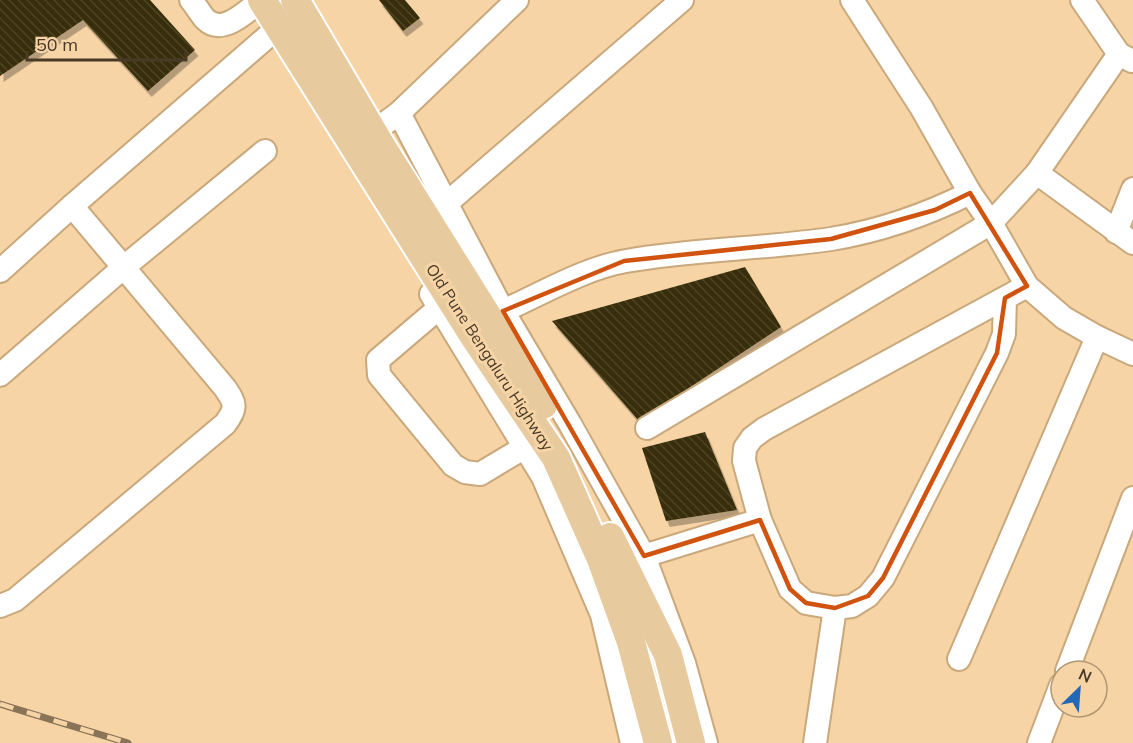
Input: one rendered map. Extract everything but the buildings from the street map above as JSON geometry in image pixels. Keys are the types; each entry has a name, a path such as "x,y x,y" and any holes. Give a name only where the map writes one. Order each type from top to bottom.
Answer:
{"main road":[{"name":"Old Pune Bengaluru Highway","path":"262,0 291,12 369,139 573,456 611,540 668,655 691,743"},
{"name":"Old Pune Bengaluru Highway","path":"369,139 476,338 556,458 601,559 631,642 658,743"}],"street":[{"path":"191,0 207,21 222,26 230,23 262,0"},
{"path":"517,0 369,139 354,157 382,214 543,477 602,615 632,743"},
{"path":"447,203 682,0"},
{"path":"852,0 921,107 1027,286 1064,318 1097,338 1133,354"},
{"path":"647,428 991,223 1036,173 1126,58 1082,0"},
{"path":"0,271 291,12"},
{"path":"399,113 503,311 644,556 684,663 706,743"},
{"path":"0,375 124,267 265,151"},
{"path":"1036,173 1125,238 1133,189"},
{"path":"503,311 585,274 624,261 831,239 875,229 935,210 970,193"},
{"path":"0,606 15,600 225,424 234,412 234,401 225,388 72,206"},
{"path":"1005,298 1004,334 997,353 883,578 868,596 852,606 835,608 806,603 790,589 760,520 744,461 745,448 752,438 764,429 1027,286"},
{"path":"439,308 378,360 379,375 453,465 465,472 480,474 525,447"},
{"path":"959,659 1097,338"},
{"path":"1072,659 1133,498"},
{"path":"644,556 760,520"},
{"path":"815,743 835,608"},
{"path":"1039,743 1049,717"}],"highlighted area":[{"path":"970,193 1027,286 1005,298 997,353 883,578 868,596 835,608 806,603 790,589 760,520 644,556 503,311 624,261 831,239 935,210"}],"railway":[{"path":"0,704 128,743"}]}
